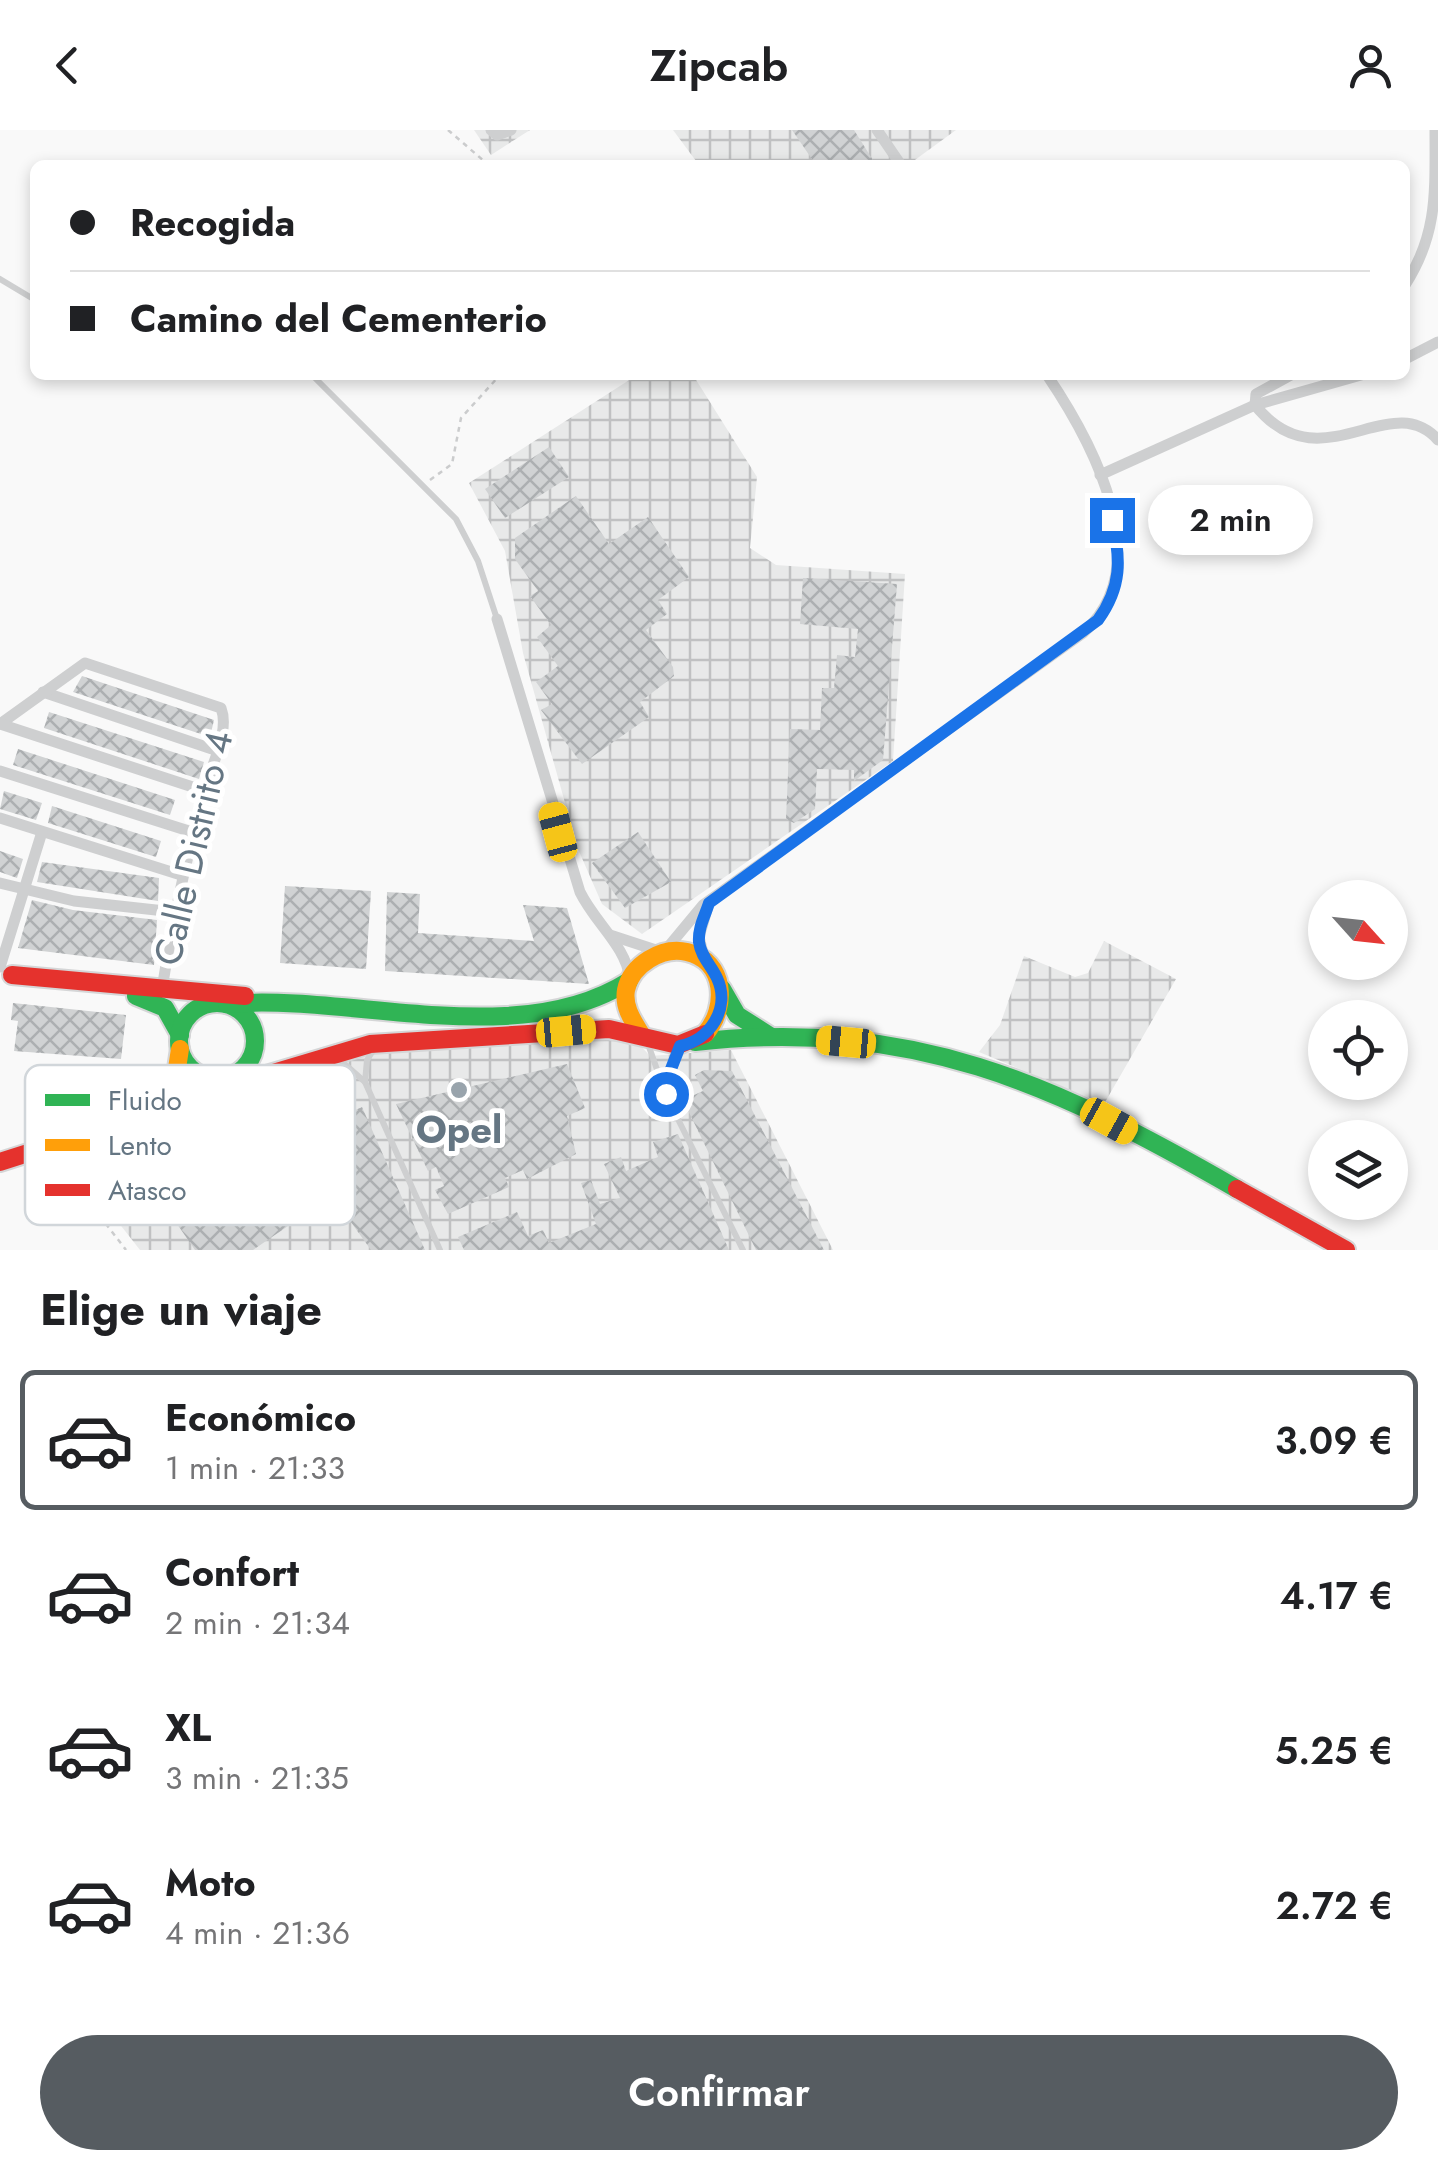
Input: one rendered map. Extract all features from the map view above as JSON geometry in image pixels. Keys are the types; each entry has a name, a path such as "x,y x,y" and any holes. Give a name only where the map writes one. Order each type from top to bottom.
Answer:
{"main road":[{"path":"4,971 262,1001 490,1014 589,1003 619,991 642,962 663,952 690,954 707,964 738,1015 771,1036"},
{"path":"4,971 34,982 155,1000 167,1009 188,1065"},
{"path":"630,980 627,1009 642,1034"},
{"path":"688,1044 718,1018 720,986"},
{"path":"162,988 246,1016 255,1036 246,1065"},
{"path":"176,1065 191,1014 219,1004 262,1001"},
{"path":"297,1065 379,1043 609,1028 642,1034 666,1046 771,1036 910,1048 974,1062 1079,1105 1338,1247 1363,1250"},
{"path":"0,1162 25,1154"}],"street":[{"path":"491,130 497,135 511,130"},
{"path":"877,130 898,160"},
{"path":"1410,279 1427,259 1436,231 1435,130"},
{"path":"606,933 663,952 709,903 1098,620 1110,604 1119,572 1100,475 1075,417 1049,380"},
{"path":"1255,406 1256,394 1279,380"},
{"path":"1100,475 1255,406 1344,380"},
{"path":"1255,406 1275,424 1314,441 1397,421 1425,426 1438,440"},
{"path":"497,619 558,832 580,892 626,957 630,980"},
{"name":"Calle Distrito 4","path":"43,692 85,663 220,708 224,715 218,751 181,875 162,988"},
{"path":"0,724 43,692 218,751"},
{"path":"0,724 205,791"},
{"path":"0,771 192,832"},
{"path":"0,818 181,875"},
{"path":"4,971 42,832"},
{"path":"0,882 74,901 174,912"},
{"path":"707,964 699,936 709,903"}],"lane":[{"path":"0,279 30,297"},
{"path":"317,380 424,483 467,538 497,619"},
{"path":"642,1034 743,1250"},
{"path":"365,1082 368,1060 379,1043"},
{"path":"664,1087 688,1044"},
{"path":"326,1055 347,1065"},
{"path":"355,1073 365,1082 440,1250"}],"path":[{"path":"448,130 483,160"},
{"path":"424,483 452,464 461,418 495,380"},
{"path":"107,1225 126,1250"}],"shaded area":[{"path":"474,130 530,130 491,155"},
{"path":"673,130 956,130 915,160 695,160"},
{"path":"629,380 696,380 757,477 750,548 776,565 905,574 893,761 642,934 602,904 578,849 523,653 505,551 469,483"},
{"path":"1104,941 1176,979 1104,1104 979,1052 1000,1025 1024,956 1075,977 1088,973"},
{"path":"613,1035 638,1043 650,1056 731,1050 833,1250 140,1250 120,1225 355,1225 355,1065 337,1065 382,1050"}],"building":[{"path":"792,130 854,130 873,160 813,160"},
{"path":"549,447 569,477 505,518 485,489"},
{"path":"576,496 609,544 648,517 689,577 658,600 667,614 646,630 673,667 674,676 640,702 649,717 582,764 541,710 552,704 536,682 558,666 537,637 551,625 530,596 538,591 515,559 515,538"},
{"path":"803,578 897,584 883,760 854,781 854,770 817,769 815,809 794,823 786,819 790,729 820,730 822,688 834,688 837,655 855,657 858,629 800,624"},
{"path":"82,676 214,720 210,737 73,692"},
{"path":"49,712 204,762 199,779 44,728"},
{"path":"18,749 175,800 170,815 13,765"},
{"path":"4,791 42,803 36,820 0,809"},
{"path":"52,806 161,841 156,857 48,823"},
{"path":"638,832 671,882 625,908 592,863"},
{"path":"0,851 23,859 17,878 0,872"},
{"path":"42,862 159,878 158,901 37,882"},
{"path":"285,886 371,891 366,969 280,963"},
{"path":"387,892 420,894 418,933 534,941 523,905 567,908 589,984 385,971"},
{"path":"32,900 73,910 157,920 154,965 18,948"},
{"path":"13,1003 126,1015 121,1059 14,1051 18,1021 11,1020"},
{"path":"567,1064 585,1108 567,1116 576,1154 527,1179 523,1170 505,1178 509,1187 448,1214 435,1190 444,1186 436,1167 428,1171 396,1104"},
{"path":"704,1070 732,1071 824,1250 756,1250 683,1100 703,1091 695,1075"},
{"path":"362,1107 425,1250 371,1250 353,1225 355,1110"},
{"path":"678,1134 729,1250 464,1250 458,1237 517,1212 528,1236 543,1230 549,1243 596,1224 581,1183 591,1180 600,1204 620,1198 604,1164 621,1157 626,1171 658,1157 653,1142"},
{"path":"178,1225 290,1225 253,1250 195,1250"}],"traffic: fast":[{"path":"227,1004 276,1003 486,1017 537,1013 585,1002 629,981"},
{"path":"722,989 737,1015 770,1036"},
{"path":"136,996 165,1008 180,1035"},
{"path":"188,1065 179,1041 182,1027 190,1014 203,1006 217,1003 244,1014 255,1041"},
{"path":"695,1042 773,1037 845,1040 913,1050 978,1067 1105,1118 1237,1189"},
{"path":"246,1065 255,1041"}],"traffic: slow":[{"path":"641,1034 626,1002 629,981 649,959 677,951 700,957 716,975 720,999 705,1034"},
{"path":"178,1065 180,1049"}],"traffic: jam":[{"path":"12,975 245,996"},
{"path":"300,1065 370,1044 609,1029 678,1045 705,1034"},
{"path":"0,1162 25,1154"},
{"path":"1237,1189 1346,1250"}],"place":[{"name":"Opel","path":"459,1090"}],"route":[{"path":"666,1094 664,1087 680,1046 704,1036 721,1008 720,986 700,946 702,920 709,903 789,841 1098,620 1110,604 1119,572 1112,520"}]}
